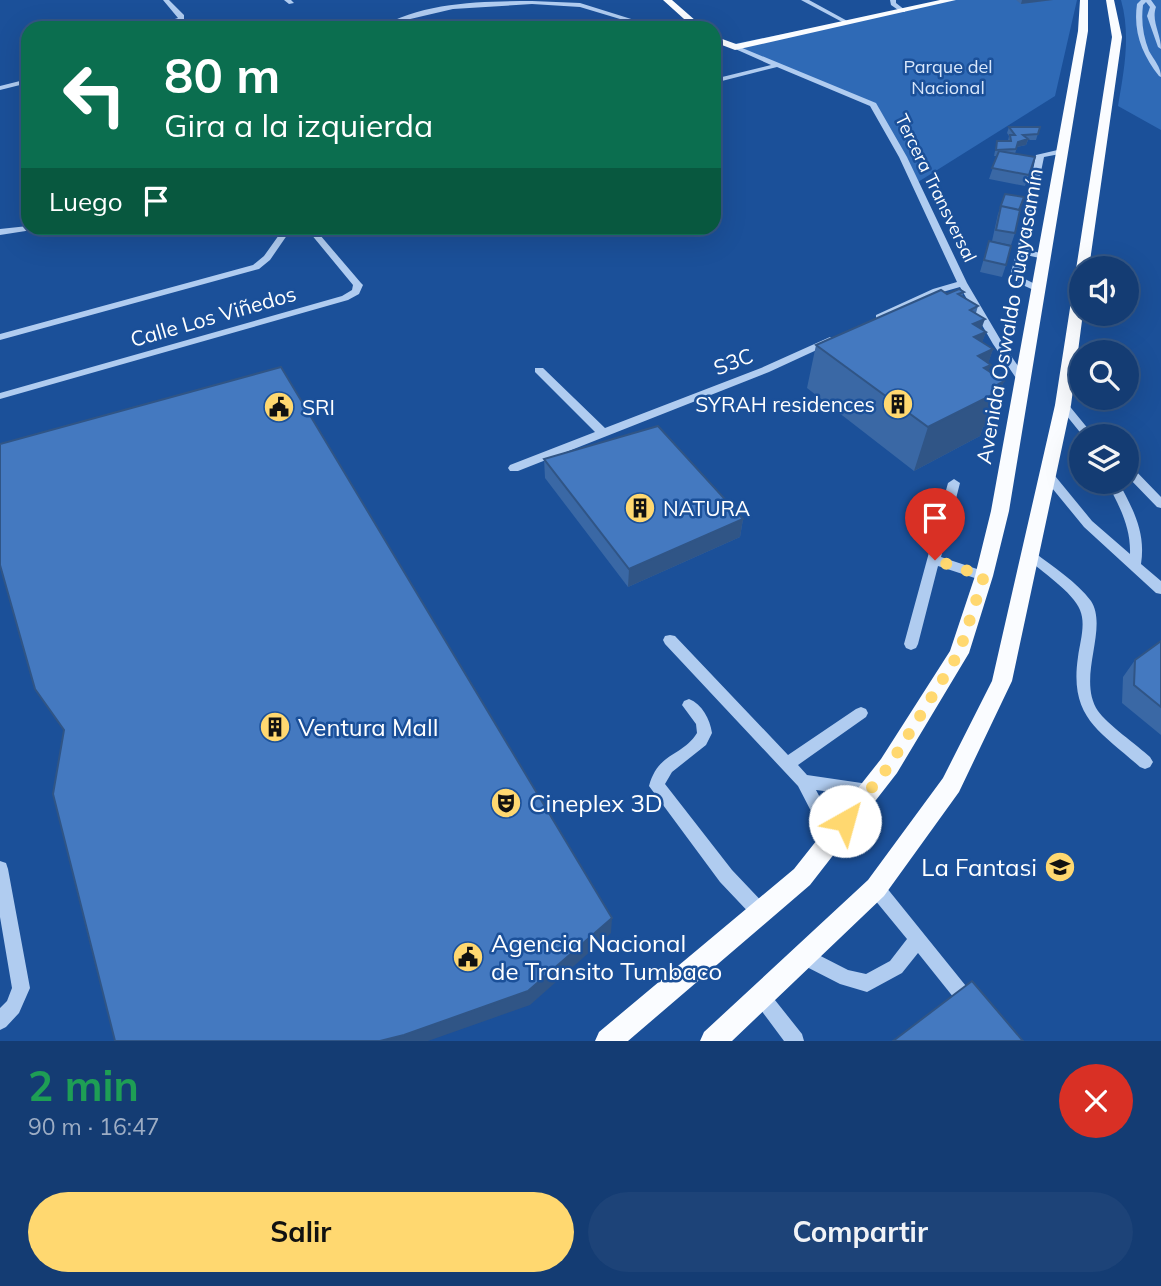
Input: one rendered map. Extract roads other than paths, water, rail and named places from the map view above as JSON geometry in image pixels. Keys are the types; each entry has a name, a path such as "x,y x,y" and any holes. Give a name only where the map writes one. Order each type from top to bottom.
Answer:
{"main road":[{"path":"667,0 691,21"},
{"path":"721,42 735,47 952,0"},
{"name":"Avenida Oswaldo Guayasamín","path":"608,1041 802,877 889,766 959,653 984,576 1000,511 1083,31 1084,0"},
{"path":"1084,256 1117,37 1110,0"},
{"path":"713,1041 876,888 951,785 1002,681 1063,405 1074,326"}],"street":[{"path":"166,0 182,16 174,21"},
{"path":"804,0 848,23"},
{"path":"819,0 860,20"},
{"path":"893,0 894,4 904,10"},
{"path":"1161,47 1150,16 1153,7 1147,0 1140,4 1139,27 1149,55 1161,75"},
{"path":"398,21 453,5 511,1 579,5 633,21"},
{"name":"Tercera Transversal","path":"735,47 873,106 903,157 962,283 1022,379"},
{"path":"1149,55 1161,56"},
{"path":"721,79 777,65"},
{"path":"0,88 21,83"},
{"path":"0,232 21,229"},
{"path":"0,337 256,267 267,258 283,235"},
{"name":"Calle Los Viñedos","path":"0,396 345,298 356,292 358,285 316,235"},
{"path":"1021,251 1016,272 1019,280 1038,289"},
{"path":"863,325 936,291 962,283"},
{"name":"S3C","path":"514,468 765,370 838,336"},
{"path":"539,370 603,433"},
{"path":"1063,405 1081,424"},
{"path":"1047,474 1088,524 1161,589"},
{"path":"1139,482 1161,504"},
{"path":"911,643 954,484"},
{"path":"1119,494 1137,530 1139,548 1135,565"},
{"path":"1030,555 1086,605 1090,622 1083,670 1084,695 1093,716 1145,762"},
{"path":"935,560 984,576"},
{"path":"670,640 803,780 833,837"},
{"path":"689,705 703,723 703,734 692,748 663,768 657,776 657,786 726,876 761,913"},
{"path":"787,764 861,713"},
{"path":"803,780 870,790"},
{"path":"0,869 21,988 13,1007 0,1021"},
{"path":"876,888 975,1011"},
{"path":"803,956 846,978 867,983 896,967 917,940"},
{"path":"761,996 795,1041"}],"lane":[{"path":"1044,256 1021,251 1041,155 1062,151"}],"place":[{"name":"SYRAH residences","path":"898,404"},
{"name":"SRI","path":"279,407"},
{"name":"NATURA","path":"640,508"},
{"name":"Ventura Mall","path":"275,727"},
{"name":"Cineplex 3D","path":"506,803"},
{"name":"La Fantasi","path":"1060,867"},
{"name":"Agencia Nacional de Transito Tumbaco","path":"468,957"}],"park label":[{"name":"Parque del Nacional","path":"948,76"}]}
